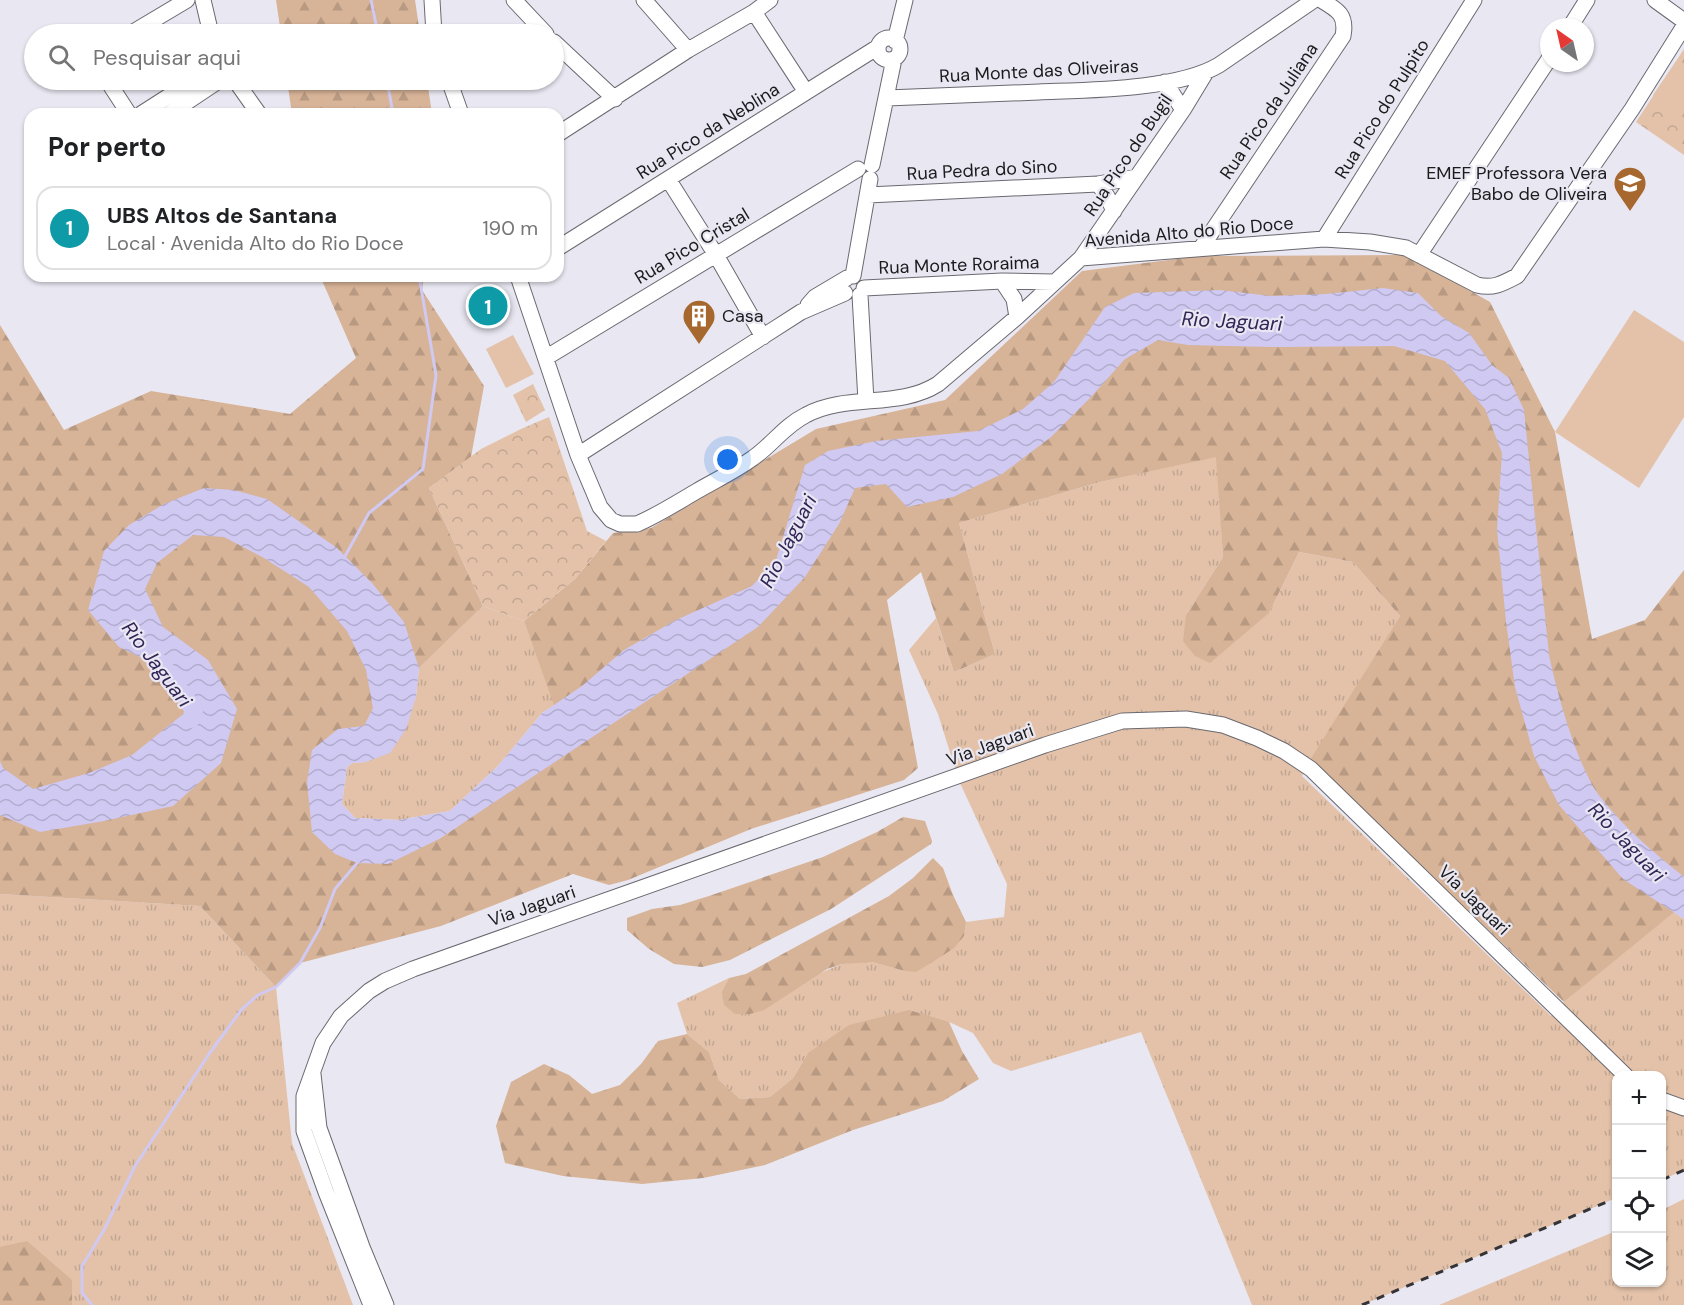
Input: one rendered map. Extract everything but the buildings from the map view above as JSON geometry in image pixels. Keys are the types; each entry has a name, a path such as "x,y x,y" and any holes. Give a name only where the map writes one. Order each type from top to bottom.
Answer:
{"street":[{"path":"203,0 209,24"},
{"path":"432,0 433,24"},
{"path":"514,0 537,24"},
{"path":"644,0 688,50"},
{"path":"564,130 770,0"},
{"name":"Rua Monte das Oliveiras","path":"887,98 1106,90 1165,82 1206,72 1314,0"},
{"name":"Rua Pico da Juliana","path":"1201,248 1343,36 1345,27 1343,16 1321,0"},
{"name":"Rua Pico do Pulpito","path":"1324,240 1474,0"},
{"path":"1576,18 1587,0"},
{"path":"1655,0 1684,21"},
{"path":"146,24 181,2"},
{"path":"866,401 854,286 868,195 867,171 887,98 894,58 887,60 881,57 903,7"},
{"path":"754,12 806,92"},
{"name":"Avenida Alto do Rio Doce","path":"520,282 578,455 600,507 611,520 620,524 637,524 751,460 789,424 807,414 820,409 915,396 926,392 1017,317 1081,258 1324,240 1406,248 1477,285 1489,288 1499,286 1517,276 1632,109 1684,26"},
{"name":"Rua Pico da Neblina","path":"564,244 886,42"},
{"path":"564,51 615,99"},
{"name":"Rua Pico do Bugil","path":"1081,258 1183,110 1206,72"},
{"path":"1419,255 1540,72"},
{"path":"1165,82 1183,110"},
{"path":"113,90 125,108"},
{"path":"150,108 178,90"},
{"path":"178,108 205,90"},
{"path":"242,90 255,108"},
{"path":"453,90 459,108"},
{"name":"Rua Pico Cristal","path":"547,357 716,255 867,171"},
{"name":"Rua Pedra do Sino","path":"868,195 1098,184 1137,177"},
{"path":"668,179 763,336"},
{"path":"1098,184 1114,211"},
{"path":"1002,281 1014,299 1017,317"},
{"name":"Rua Monte Roraima","path":"578,455 801,312 815,297 854,286 1002,281 1054,282"},
{"name":"Via Jaguari","path":"371,1305 304,1131 304,1095 323,1043 340,1016 369,991 413,969 1045,745 1122,721 1186,719 1223,725 1284,751 1311,769 1621,1071"},
{"name":"Via Jaguari","path":"312,1074 319,1128 362,1247 386,1305"},
{"path":"1666,1101 1684,1108"}],"green space":[{"path":"276,0 415,0 419,24 280,24"},
{"path":"1684,49 1684,155 1636,122"},
{"path":"1677,60 1684,64 1684,102 1678,112 1653,95"},
{"path":"288,90 428,90 431,108 291,108"},
{"path":"1406,255 1490,302 1555,432 1592,639 1645,620 1684,570 1684,904 1564,1002 1310,760 1400,616 1353,562 1299,552 1269,613 1210,663 1195,656 1183,641 1186,615 1223,557 1216,457 1100,482 959,523 995,654 954,672 921,572 887,600 918,768 904,780 751,829 628,880 609,885 573,874 441,926 300,963 276,987 200,906 0,894 0,325 64,430 151,391 290,414 356,358 323,282 423,282 422,290 484,386 471,457 429,488 483,606 419,668 377,736 338,729 312,833 439,839 570,750 524,621 575,579 613,533 651,528 816,429 945,400 1082,271 1200,256"},
{"path":"1634,310 1684,342 1684,417 1639,488 1555,432"},
{"path":"513,335 534,374 506,388 486,349"},
{"path":"533,384 545,410 526,422 513,395"},
{"path":"549,417 587,531 606,541 575,579 524,621 483,606 429,488 481,449"},
{"path":"1217,456 1223,557 1186,615 1269,613 1299,552 1353,562 1400,616 1302,776 1551,1016 1564,1002 1673,911 1684,919 1684,1170 1666,1178 1666,1071 1612,1071 1612,1200 1362,1305 1252,1305 1141,1032 1011,1071 993,1063 973,1033 949,1022 808,1053 793,1078 770,1097 740,1099 719,1080 709,1052 687,1034 677,1003 729,978 722,991 813,976 842,964 858,962 872,962 901,970 964,936 966,922 1004,917 1007,884 959,781 938,714 909,650 936,618 954,672 995,654 959,523 1100,482"},
{"path":"483,606 524,621 555,705 542,713 498,766 450,811 399,820 355,818 342,804 347,767 352,763 366,762 416,697 419,668"},
{"path":"903,817 925,821 931,844 831,909 730,960 702,967 674,964 649,949 627,930 627,918 652,909 680,905 709,896 823,857"},
{"path":"933,858 943,868 966,922 964,936 954,948 916,972 872,962 842,964 827,969 764,1010 750,1014 735,1014 724,1005 722,991 729,978 746,974 889,896 913,878"},
{"path":"0,894 200,906 276,987 292,1143 353,1305 0,1305"},
{"path":"909,1010 949,1022 962,1051 979,1079 943,1101 853,1130 765,1165 703,1178 642,1184 563,1176 505,1163 496,1126 511,1082 544,1064 569,1075 592,1094 620,1085 641,1064 658,1041 687,1034 709,1052 719,1080 740,1099 770,1097 793,1078 808,1053 849,1025"},
{"path":"1684,1199 1684,1305 1439,1305 1612,1233 1612,1287 1666,1287 1666,1208"},
{"path":"27,1241 72,1280 72,1305 0,1305 0,1247"}],"water":[{"path":"1383,288 1418,293 1441,316 1469,333 1492,365 1509,378 1524,410 1549,655 1568,727 1582,764 1598,794 1628,828 1684,877 1684,919 1623,879 1559,805 1534,756 1515,687 1506,622 1497,529 1502,453 1485,409 1445,361 1394,346 1188,345 1158,340 1125,359 1051,437 1002,474 953,497 907,507 886,484 855,488 839,524 805,577 758,627 439,839 388,864 357,863 335,854 312,832 307,782 312,750 338,729 364,726 373,708 366,670 347,631 309,587 264,558 224,537 193,535 157,563 145,589 163,627 208,660 237,709 221,763 173,806 40,832 0,815 0,761 3,768 33,789 89,773 132,755 187,711 186,685 171,672 119,647 88,610 104,551 129,525 164,504 204,488 234,490 267,499 337,548 372,583 404,622 419,668 416,697 406,729 390,753 366,762 352,763 347,767 342,804 355,818 399,820 450,811 498,766 542,713 582,686 624,650 676,620 752,586 776,560 805,465 828,451 876,441 978,431 1023,409 1054,382 1105,307 1134,293 1220,290 1271,296 1326,294"}],"waterway":[{"path":"371,0 376,24"},
{"path":"389,90 392,108"},
{"path":"344,558 369,513 423,469 436,375 420,282"},
{"name":"Rio Jaguari","path":"148,652 163,666 194,710 191,719"},
{"path":"92,1305 82,1293 82,1266 104,1230 135,1166 209,1054 242,1009 258,995 276,987 300,963 320,928 335,889 358,862"}],"railway":[{"path":"1664,1179 1684,1170"},
{"path":"1362,1305 1612,1200"}],"place":[{"name":"EMEF Professora Vera Babo de Oliveira","path":"1630,212"},
{"name":"UBS Altos de Santana","path":"488,306"},
{"name":"Casa","path":"699,345"}]}
